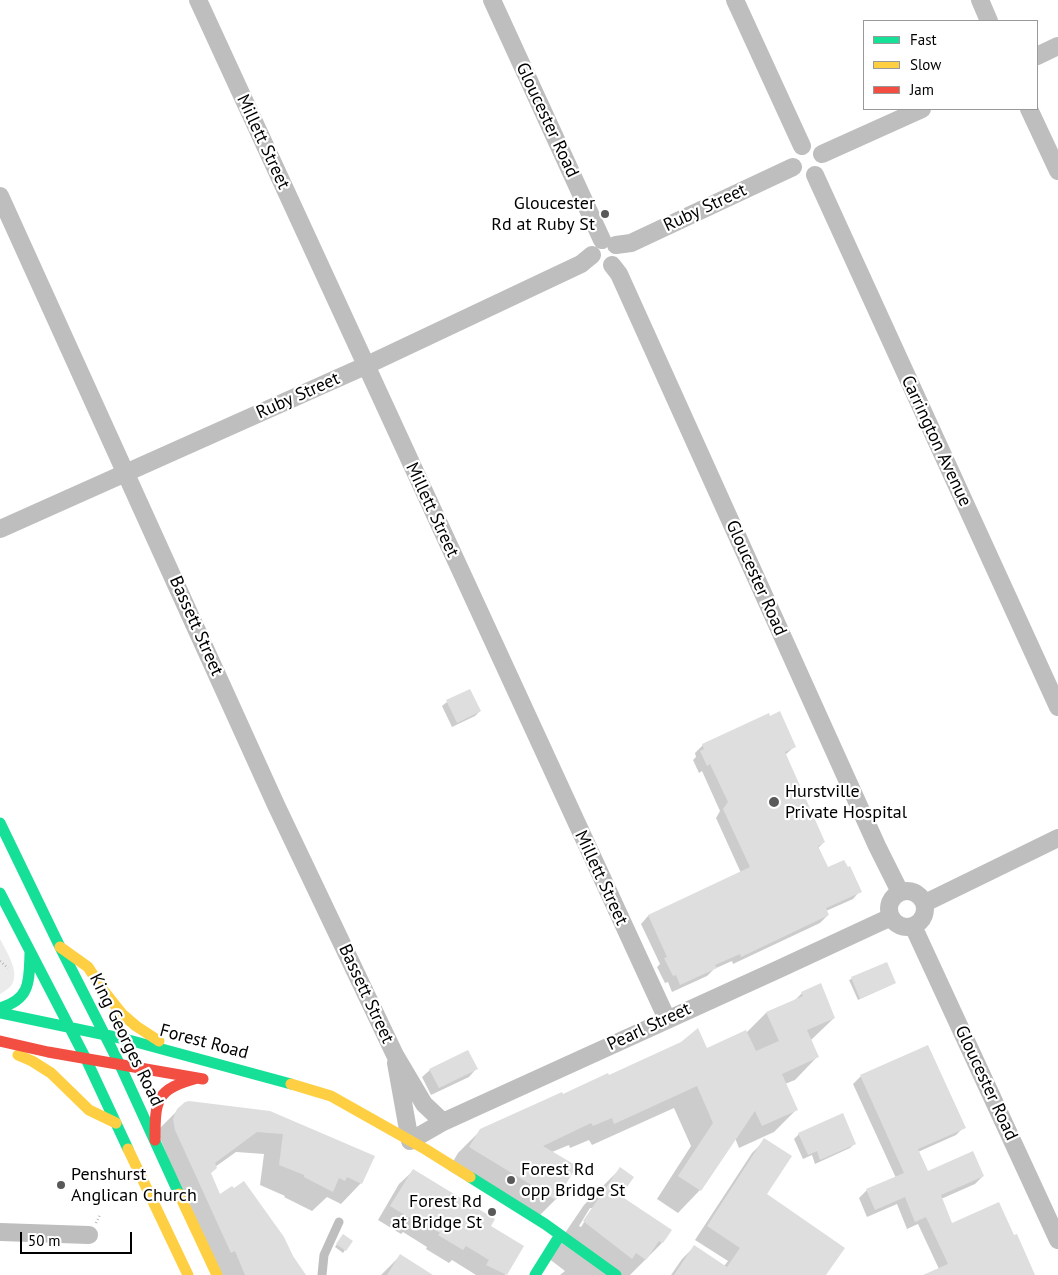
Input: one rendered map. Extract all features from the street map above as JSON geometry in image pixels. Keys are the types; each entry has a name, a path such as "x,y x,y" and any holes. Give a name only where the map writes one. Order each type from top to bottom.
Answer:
{"main road":[{"name":"King Georges Road","path":"0,822 60,947 120,1065 217,1275"},
{"path":"0,892 86,1059 188,1275"},
{"path":"60,947 90,969 103,992 115,1008 126,1018 145,1033 187,1055"},
{"path":"0,1008 17,1003 23,996 29,978 30,952"},
{"name":"Forest Road","path":"0,1013 187,1055 331,1096 410,1141 560,1235 616,1275"},
{"name":"Forest Road","path":"0,1041 86,1059 216,1082"},
{"path":"0,1047 32,1061 51,1073 89,1110 116,1123"},
{"path":"154,1141 155,1115 164,1091 177,1082 198,1078"},
{"name":"Forest Road","path":"327,1107 390,1129"},
{"path":"534,1275 560,1235"}],"street":[{"name":"Millett Street","path":"198,0 667,1020"},
{"name":"Gloucester Road","path":"492,0 609,242"},
{"path":"735,0 802,146"},
{"path":"980,0 989,20"},
{"path":"1038,56 1058,46"},
{"path":"822,154 920,110"},
{"path":"1029,110 1058,171"},
{"path":"810,145 817,148 822,154 821,168 814,175 802,175 793,167 793,154 802,146 810,145"},
{"name":"Ruby Street","path":"609,242 631,242 793,167"},
{"name":"Carrington Avenue","path":"814,175 1058,707"},
{"name":"Bassett Street","path":"0,196 276,805 395,1055 424,1104 443,1122"},
{"path":"609,242 618,256 612,265 608,266 599,265 592,255 593,247 609,242"},
{"name":"Ruby Street","path":"0,529 365,366 581,264 592,255"},
{"name":"Gloucester Road","path":"612,265 619,274 877,846 900,892"},
{"path":"925,903 1058,838"},
{"path":"912,891 922,898 925,903 926,909 922,919 913,926 908,927 898,924 891,917 889,911 891,899 900,892 912,891"},
{"name":"Pearl Street","path":"410,1141 443,1122 891,917"},
{"name":"Gloucester Road","path":"913,926 1058,1240"},
{"name":"Bassett Street","path":"395,1055 410,1141"},
{"path":"0,1232 89,1235"}],"lane":[{"path":"322,1275 324,1255 340,1222"}],"shaded area":[{"path":"0,939 12,963 14,976 10,987 0,994"}],"building":[{"path":"470,689 481,711 457,723 446,700"},
{"name":"Hurstville Private Hospital","path":"780,711 796,747 785,752 825,842 818,846 828,867 844,860 848,867 850,866 862,892 826,908 829,915 741,957 740,954 715,965 717,968 680,985 676,975 673,976 664,958 667,957 648,915 750,867 723,809 728,802 710,764 707,766 700,751 704,749 702,744 769,713 770,716"},
{"path":"887,962 896,983 860,999 851,977"},
{"path":"821,983 835,1018 807,1030 819,1057 782,1074 798,1110 762,1126 755,1111 701,1191 678,1176 713,1123 697,1086 614,1124 612,1118 593,1126 591,1123 543,1146 577,1166 556,1200 469,1147 480,1129 562,1092 563,1094 608,1073 609,1075 681,1042 698,1028 707,1048 746,1030 756,1051 779,1041 766,1012 803,996 801,992"},
{"path":"928,1045 966,1128 918,1149 928,1171 973,1151 984,1176 941,1195 952,1223 999,1202 1014,1235 1017,1234 1035,1275 923,1275 948,1264 926,1217 915,1222 905,1197 875,1210 866,1189 904,1173 860,1075"},
{"path":"468,1050 478,1069 439,1088 429,1069"},
{"path":"189,1101 270,1111 375,1156 362,1184 347,1177 345,1181 339,1178 333,1192 304,1177 304,1175 279,1165 283,1134 257,1132 215,1163 217,1168 211,1173 220,1194 244,1181 284,1237 293,1256 306,1275 245,1275 235,1251 231,1253 175,1130 173,1119 177,1109"},
{"path":"843,1113 856,1144 820,1160 817,1151 808,1155 798,1133"},
{"path":"764,1138 792,1156 767,1194 845,1248 826,1275 674,1275 694,1245 727,1267 740,1248 707,1226"},
{"path":"620,1167 634,1177 621,1196 672,1230 663,1243 659,1241 646,1260 636,1253 632,1259 583,1221"},
{"path":"413,1169 495,1219 491,1226 524,1246 507,1275 486,1265 489,1260 466,1246 463,1250 438,1235 440,1233 417,1219 415,1221 390,1206"},
{"path":"343,1234 353,1241 346,1251 336,1244"},
{"path":"400,1254 433,1275 387,1275"}],"traffic: fast":[{"path":"0,823 120,1065 179,1194"},
{"path":"0,893 86,1059 128,1149"},
{"path":"0,1008 18,1000 23,994 28,980 30,953"},
{"path":"0,1013 125,1039 291,1084"},
{"path":"470,1177 545,1224 616,1275"},
{"path":"535,1275 560,1235"}],"traffic: slow":[{"path":"60,947 88,967 122,1014 159,1041"},
{"path":"18,1055 51,1073 89,1110 116,1123"},
{"path":"291,1084 331,1096 425,1149 470,1177"},
{"path":"128,1149 188,1275"},
{"path":"179,1194 217,1275"}],"traffic: jam":[{"path":"0,1041 48,1052 203,1079"},
{"path":"155,1140 156,1115 161,1098 174,1087 198,1078"}],"place":[{"name":"Gloucester Rd at Ruby St","path":"605,214"},
{"name":"Hurstville Private Hospital","path":"774,802"},
{"name":"Forest Rd opp Bridge St","path":"511,1180"},
{"name":"Penshurst Anglican Church","path":"61,1185"},
{"name":"Forest Rd at Bridge St","path":"492,1212"}]}
